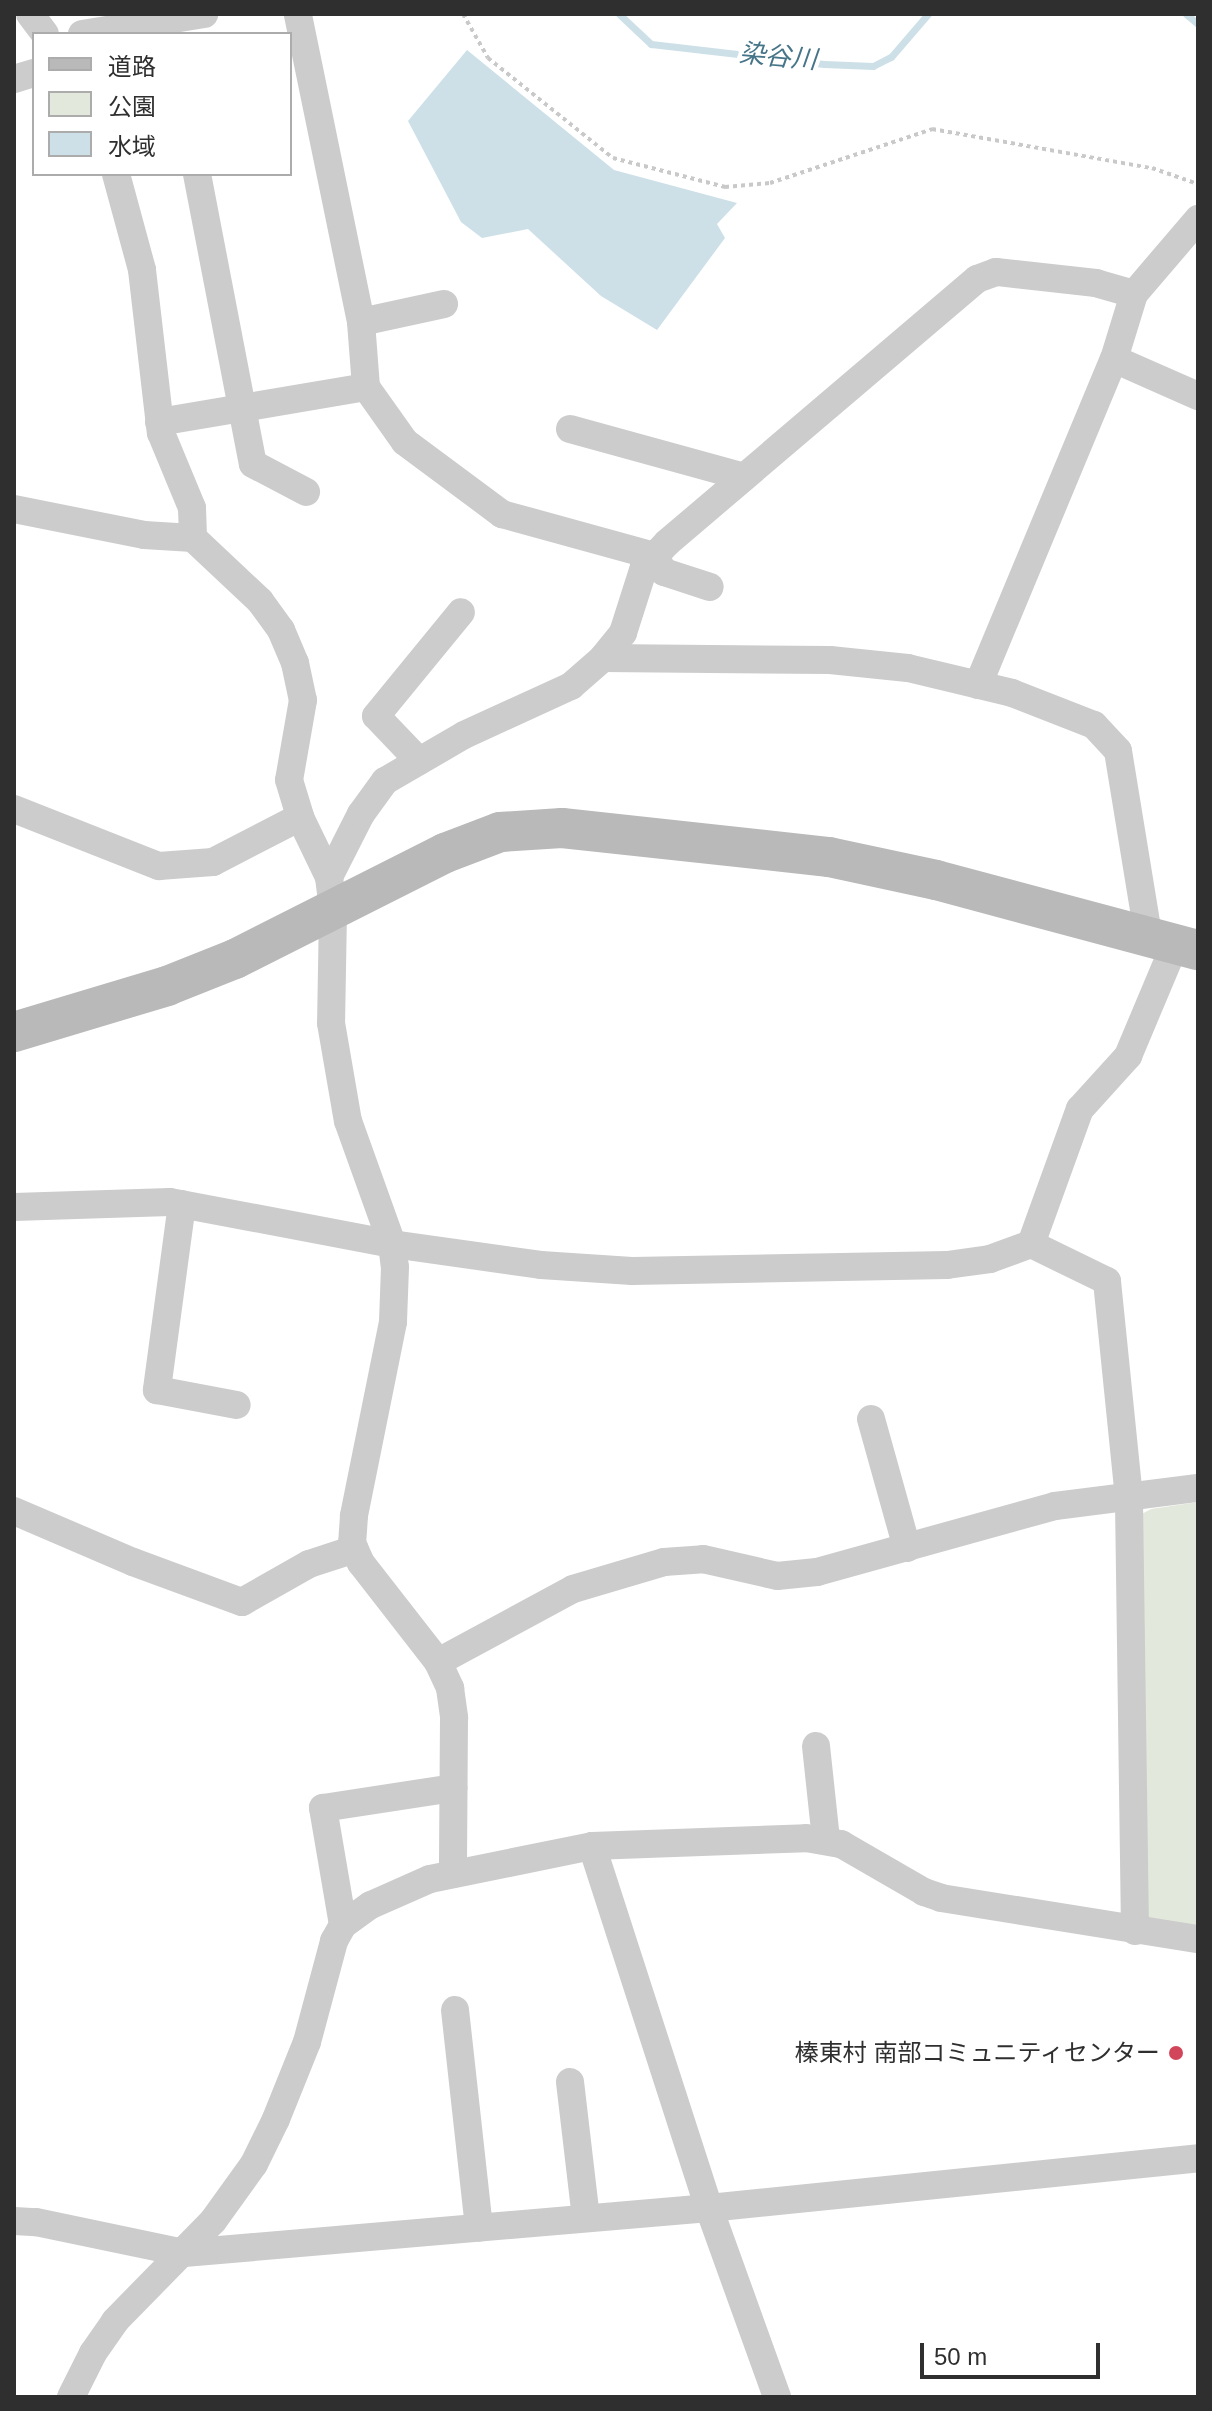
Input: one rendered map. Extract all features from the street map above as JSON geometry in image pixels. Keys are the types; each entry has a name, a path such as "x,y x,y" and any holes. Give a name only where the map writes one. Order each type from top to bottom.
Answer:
{"street":[{"path":"30,14 44,32"},
{"path":"111,32 169,28 204,14"},
{"path":"298,14 361,322 366,387 405,442 502,514 654,556 664,572 710,587"},
{"path":"117,176 142,270 159,422 192,508 193,538"},
{"path":"197,176 253,464 306,492"},
{"path":"978,685 1114,359 1134,294 1198,219"},
{"path":"453,1874 453,1702 438,1662 361,1563 355,1549 354,1516 393,1322 392,1244 346,1107 331,1023 331,895 361,814 385,781 464,735 571,686 603,658 623,633 644,567 654,556 977,279 996,272 1011,273 1096,283 1134,294"},
{"path":"361,322 444,304"},
{"path":"1114,359 1198,396"},
{"path":"159,422 366,387"},
{"path":"570,429 744,477"},
{"path":"14,509 144,535 193,538 260,601 281,630 295,663 303,700 289,780 331,895"},
{"path":"419,761 376,716 461,612"},
{"path":"603,658 830,660 908,668 1012,693 1094,725 1118,751 1174,943 1128,1056 1109,1082 1080,1109 1031,1244"},
{"path":"14,809 159,866 213,862 300,817"},
{"path":"14,1032 167,986 235,959 331,895 500,832 562,828 829,857 936,880 1174,943"},
{"path":"182,1204 157,1390 237,1405"},
{"path":"14,1207 182,1204 392,1244 541,1265 632,1271 947,1265 990,1259 1031,1244 1107,1281 1129,1498 1135,1931"},
{"path":"871,1419 907,1548"},
{"path":"438,1662 573,1589 664,1562 703,1559 777,1576 817,1572 1055,1506 1198,1488"},
{"path":"14,1511 133,1562 242,1602 309,1564 355,1549"},
{"path":"816,1746 826,1839"},
{"path":"343,1925 323,1808 453,1788"},
{"path":"71,2397 93,2353 115,2321 213,2221 254,2164 307,2042 334,1941 343,1925 371,1905 430,1879 592,1846 826,1839 941,1898 1198,1939"},
{"path":"592,1846 709,2208 777,2397"},
{"path":"455,2010 479,2228"},
{"path":"570,2082 586,2218"},
{"path":"14,2221 36,2222 184,2253 709,2208 1198,2158"}],"path":[{"path":"463,14 488,58 613,158 725,187 770,183 932,129 1152,168 1198,184"}],"green space":[{"path":"1198,1502 1198,1931 1144,1919 1138,1516 1151,1509"}],"water":[{"path":"467,50 614,170 737,203 717,224 725,238 657,330 601,296 528,229 482,238 461,222 408,121"}],"waterway":[{"name":"染谷川","path":"619,14 651,44 824,64 873,66 891,57 928,14"},
{"name":"染谷川","path":"1186,14 1198,24"}],"place":[{"name":"榛東村 南部コミュニティセンター","path":"1176,2053"}]}
